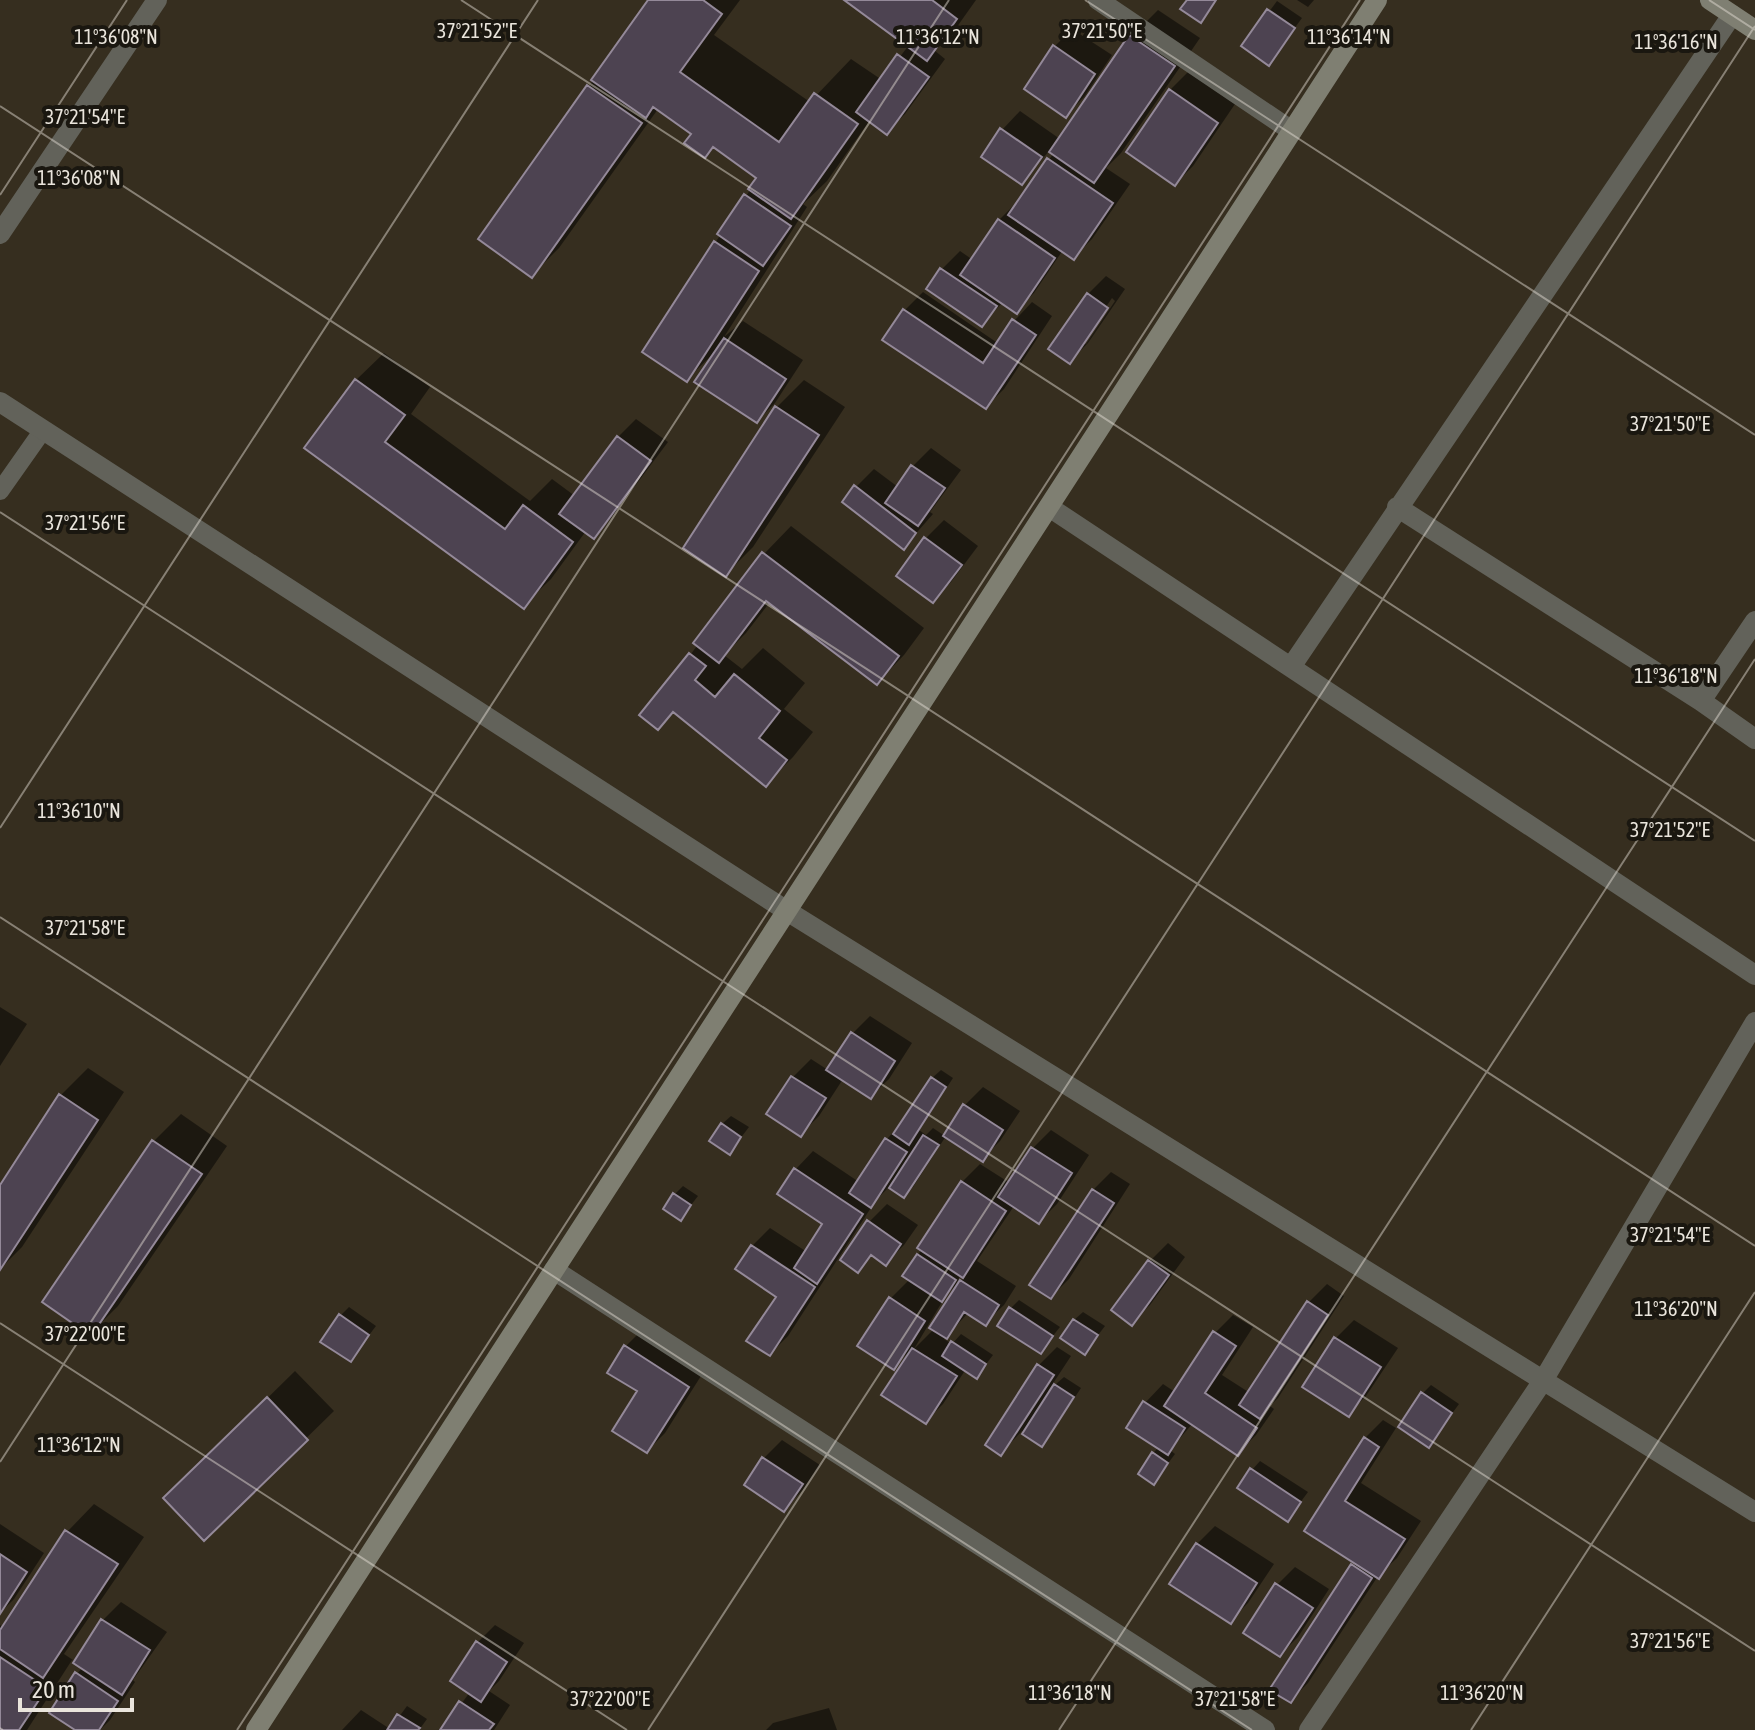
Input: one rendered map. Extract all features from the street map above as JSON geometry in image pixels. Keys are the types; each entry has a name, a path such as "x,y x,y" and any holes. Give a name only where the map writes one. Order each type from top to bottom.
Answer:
{"street":[{"path":"0,234 157,0"},
{"path":"1098,0 1292,131"},
{"path":"256,1730 1377,0"},
{"path":"1710,0 1755,30"},
{"path":"1291,667 1732,15"},
{"path":"0,402 787,911 1755,1512"},
{"path":"1049,507 1755,975"},
{"path":"1397,507 1701,701 1755,739"},
{"path":"1701,701 1755,621"},
{"path":"1309,1730 1544,1379 1755,1022"},
{"path":"554,1270 1265,1730"}],"lane":[{"path":"0,491 43,430"}],"building":[{"path":"648,0 703,0 722,14 680,72 779,142 814,93 858,124 791,219 748,189 756,178 713,147 705,158 684,143 691,134 653,107 646,118 591,80"},
{"path":"844,0 932,0 957,19 927,61"},
{"path":"1187,0 1216,0 1201,23 1180,9"},
{"path":"1267,9 1295,28 1269,66 1241,46"},
{"path":"1129,35 1175,66 1094,183 1049,152"},
{"path":"1053,45 1095,74 1066,118 1024,89"},
{"path":"897,54 929,77 887,135 856,112"},
{"path":"587,85 642,123 532,278 478,239"},
{"path":"1169,89 1218,123 1175,186 1126,152"},
{"path":"1000,128 1042,157 1022,185 981,157"},
{"path":"1047,158 1113,203 1074,260 1008,215"},
{"path":"744,194 791,226 763,266 717,234"},
{"path":"998,219 1055,258 1017,314 960,275"},
{"path":"714,241 759,271 687,382 642,352"},
{"path":"940,268 997,306 982,327 926,289"},
{"path":"1087,293 1108,308 1070,364 1048,349"},
{"path":"903,309 983,363 1012,319 1036,335 986,409 882,340"},
{"path":"724,338 786,379 757,423 694,382"},
{"path":"355,379 405,415 385,442 505,529 523,505 573,542 524,609 304,448"},
{"path":"775,406 819,435 726,577 683,548"},
{"path":"617,436 651,461 594,539 559,514"},
{"path":"911,465 945,488 918,526 885,503"},
{"path":"854,485 916,533 904,550 842,502"},
{"path":"924,537 962,565 933,603 896,576"},
{"path":"762,552 899,656 877,685 766,601 719,663 693,643"},
{"path":"689,653 706,666 695,680 715,697 734,674 780,711 759,738 787,760 766,787 673,712 658,730 639,715"},
{"path":"851,1032 895,1061 871,1099 826,1070"},
{"path":"791,1076 826,1098 801,1137 766,1114"},
{"path":"931,1077 946,1087 909,1145 893,1134"},
{"path":"59,1094 98,1120 0,1270 0,1185"},
{"path":"963,1104 1003,1130 983,1162 943,1136"},
{"path":"721,1123 741,1137 730,1155 709,1141"},
{"path":"923,1135 939,1145 904,1198 889,1188"},
{"path":"885,1138 907,1152 871,1208 849,1193"},
{"path":"152,1140 202,1174 91,1336 42,1302"},
{"path":"1031,1147 1072,1173 1039,1224 998,1197"},
{"path":"794,1168 863,1214 817,1284 794,1268 822,1224 777,1194"},
{"path":"961,1181 1006,1211 963,1278 917,1248"},
{"path":"1092,1189 1114,1203 1051,1299 1029,1285"},
{"path":"673,1193 691,1205 681,1221 663,1209"},
{"path":"867,1220 901,1244 886,1266 871,1255 858,1273 840,1260"},
{"path":"751,1245 815,1287 770,1356 746,1341 776,1297 735,1269"},
{"path":"917,1254 956,1280 942,1302 902,1276"},
{"path":"1148,1260 1169,1275 1132,1326 1111,1310"},
{"path":"960,1280 999,1305 986,1326 964,1312 947,1339 929,1328"},
{"path":"889,1297 925,1321 894,1370 857,1346"},
{"path":"1307,1301 1328,1315 1260,1419 1239,1405"},
{"path":"1009,1307 1053,1336 1041,1354 997,1326"},
{"path":"339,1314 369,1335 351,1362 320,1342"},
{"path":"1073,1319 1098,1335 1085,1355 1060,1338"},
{"path":"1213,1331 1236,1346 1205,1393 1257,1428 1238,1456 1164,1406"},
{"path":"1334,1337 1381,1367 1349,1417 1302,1387"},
{"path":"951,1341 986,1364 977,1379 942,1356"},
{"path":"624,1345 689,1387 647,1453 612,1431 637,1391 607,1373"},
{"path":"912,1348 957,1376 926,1424 881,1395"},
{"path":"1037,1364 1054,1375 1001,1456 985,1445"},
{"path":"1054,1384 1074,1397 1042,1447 1022,1434"},
{"path":"1421,1392 1452,1413 1429,1448 1398,1427"},
{"path":"267,1397 308,1440 204,1541 163,1498"},
{"path":"1143,1401 1185,1428 1168,1455 1126,1428"},
{"path":"1364,1437 1379,1447 1345,1501 1405,1539 1379,1579 1304,1531"},
{"path":"1152,1452 1168,1463 1154,1485 1138,1474"},
{"path":"762,1457 803,1484 784,1512 744,1485"},
{"path":"1250,1468 1301,1502 1288,1522 1237,1488"},
{"path":"65,1530 118,1564 43,1678 0,1649 0,1630"},
{"path":"1196,1543 1257,1583 1231,1624 1169,1584"},
{"path":"0,1554 27,1572 0,1614"},
{"path":"1351,1564 1372,1578 1291,1703 1269,1690"},
{"path":"1275,1583 1313,1608 1280,1657 1243,1633"},
{"path":"101,1619 150,1650 122,1695 73,1663"},
{"path":"476,1641 507,1662 481,1702 450,1681"},
{"path":"0,1657 47,1688 19,1730 0,1730"},
{"path":"75,1672 118,1701 99,1730 75,1730 49,1713"},
{"path":"459,1701 494,1724 489,1730 440,1730"},
{"path":"397,1714 420,1728 387,1730"}]}
